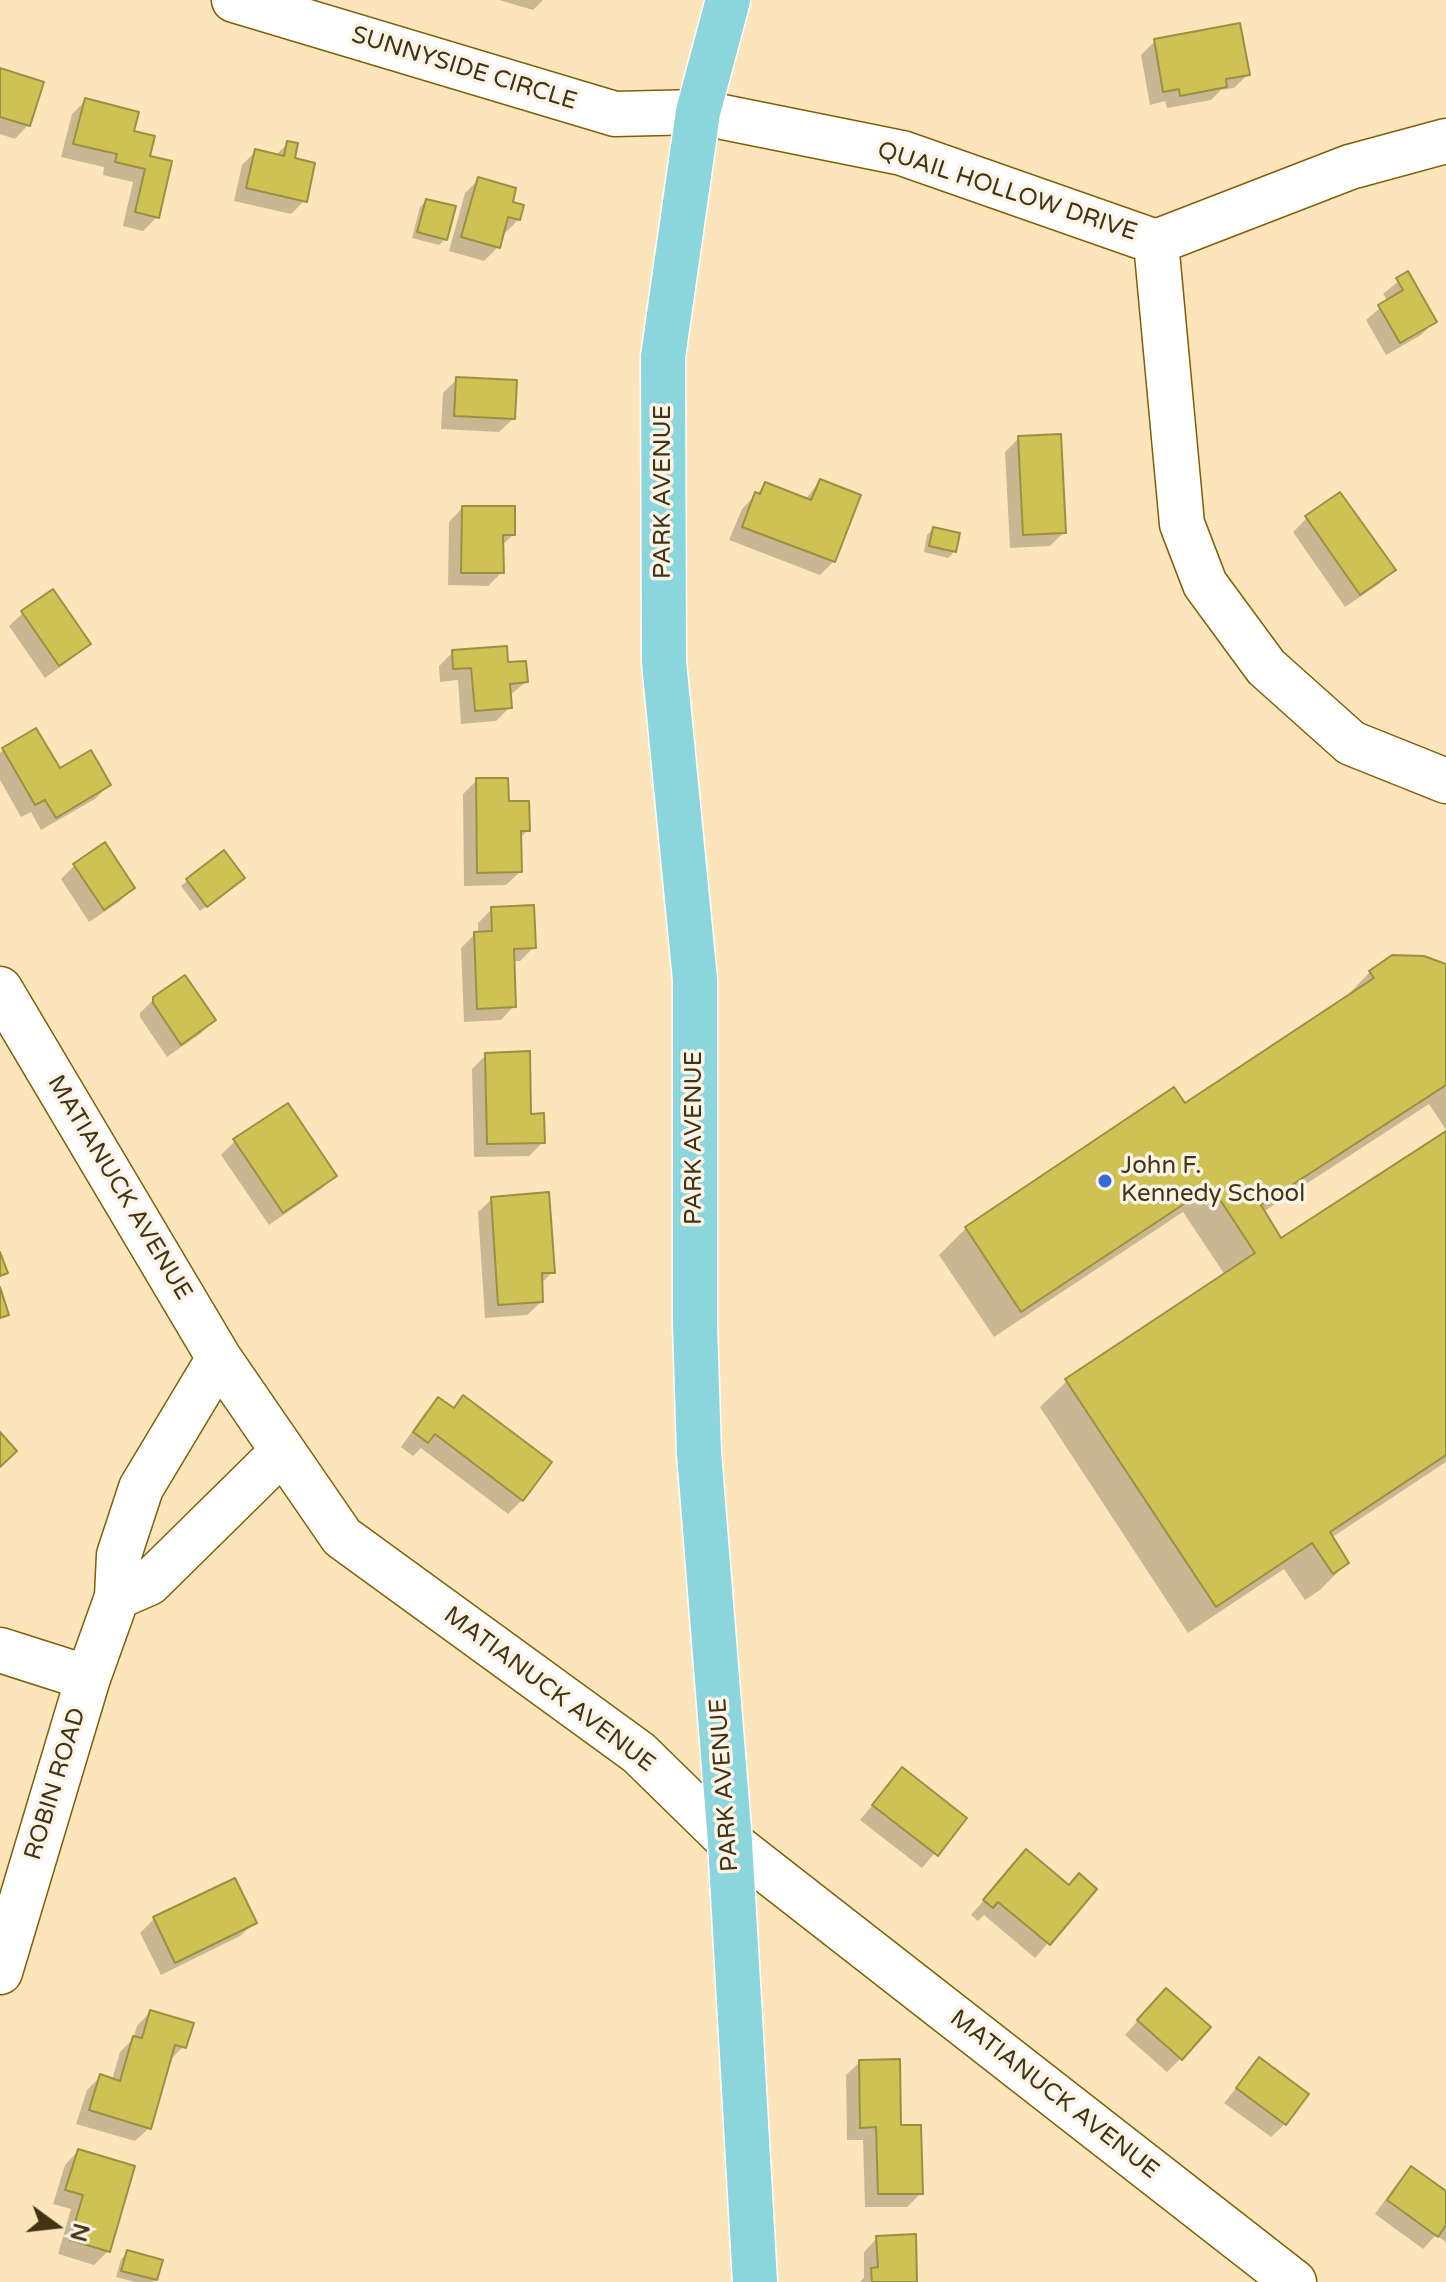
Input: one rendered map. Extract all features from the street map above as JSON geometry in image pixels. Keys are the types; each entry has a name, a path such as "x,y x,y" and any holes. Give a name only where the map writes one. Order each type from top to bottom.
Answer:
{"main road":[{"name":"PARK AVENUE","path":"728,0 698,112 663,357 664,662 695,980 695,1324 699,1453 730,1842 755,2282"}],"street":[{"name":"SUNNYSIDE CIRCLE","path":"234,0 615,114 698,112"},
{"name":"QUAIL HOLLOW DRIVE","path":"698,112 902,153 1156,242 1350,167 1446,141"},
{"path":"1156,242 1182,524 1205,584 1266,667 1351,743 1446,781"},
{"name":"MATIANUCK AVENUE","path":"0,989 219,1358 342,1537 639,1753 730,1842 1294,2282"},
{"name":"ROBIN ROAD","path":"0,1972 88,1678 117,1597 119,1555 141,1488 219,1358"},
{"path":"117,1597 149,1583 282,1452"},
{"path":"0,1650 88,1678"}],"building":[{"path":"1240,23 1250,75 1226,79 1227,87 1180,96 1179,89 1163,92 1154,39"},
{"path":"0,68 44,82 30,126 0,117"},
{"path":"85,98 139,112 134,131 155,136 150,156 172,161 159,218 135,212 145,169 115,162 117,154 73,144"},
{"path":"287,141 298,143 295,158 315,163 307,202 246,188 255,149 284,156"},
{"path":"478,177 516,188 513,202 524,205 520,220 508,217 500,248 461,237"},
{"path":"426,199 456,206 447,240 417,232"},
{"path":"1408,271 1437,322 1400,343 1378,305 1403,290 1396,278"},
{"path":"456,377 517,380 515,419 454,416"},
{"path":"1061,434 1066,533 1023,535 1018,436"},
{"path":"820,479 861,495 835,562 742,527 755,492 760,494 765,482 811,500"},
{"path":"1340,492 1396,570 1360,595 1305,516"},
{"path":"462,506 515,506 515,535 503,535 504,573 461,573"},
{"path":"933,527 960,533 956,552 929,546"},
{"path":"53,589 91,644 59,666 21,611"},
{"path":"507,646 508,662 526,661 528,682 510,684 512,708 475,711 471,668 453,669 452,650"},
{"path":"36,728 60,768 91,750 111,785 56,818 45,800 35,805 2,748"},
{"path":"476,778 508,778 509,801 529,801 530,831 521,831 522,872 477,873"},
{"path":"105,842 135,888 104,910 73,864"},
{"path":"224,850 245,878 207,907 186,879"},
{"path":"534,905 536,948 514,949 516,1007 477,1009 474,932 492,931 491,907"},
{"path":"1392,955 1424,956 1446,964 1446,1085 1261,1205 1281,1238 1446,1131 1446,1455 1330,1532 1349,1563 1333,1574 1312,1543 1216,1607 1065,1379 1255,1253 1211,1186 1021,1312 965,1227 1174,1087 1185,1103 1374,978 1369,971"},
{"path":"185,975 216,1020 181,1045 153,1003 153,997"},
{"path":"530,1051 531,1114 544,1113 545,1143 487,1144 485,1053"},
{"path":"288,1103 337,1176 283,1213 233,1139"},
{"path":"549,1192 555,1273 542,1273 543,1302 498,1305 491,1197"},
{"path":"0,1252 8,1273 0,1276"},
{"path":"0,1287 9,1315 0,1318"},
{"path":"463,1395 552,1462 523,1501 435,1434 428,1443 413,1432 438,1397 454,1408"},
{"path":"0,1432 17,1451 0,1467"},
{"path":"902,1767 967,1818 938,1856 872,1805"},
{"path":"1026,1849 1069,1885 1079,1873 1097,1889 1050,1945 998,1902 993,1908 983,1900"},
{"path":"235,1878 257,1923 175,1963 153,1917"},
{"path":"1166,1988 1211,2027 1182,2060 1137,2020"},
{"path":"150,2010 194,2023 186,2048 175,2045 151,2129 89,2110 100,2074 120,2081 133,2036 142,2038"},
{"path":"1259,2057 1309,2094 1286,2125 1236,2088"},
{"path":"900,2059 901,2125 921,2125 923,2194 878,2194 876,2127 860,2128 859,2060"},
{"path":"78,2149 135,2166 110,2252 70,2240 83,2195 65,2190"},
{"path":"1411,2166 1446,2191 1446,2225 1438,2237 1387,2200"},
{"path":"916,2234 917,2282 872,2282 871,2268 878,2267 876,2236"},
{"path":"127,2250 163,2260 157,2280 121,2271"}],"place":[{"name":"John F. Kennedy School","path":"1105,1181"}]}
